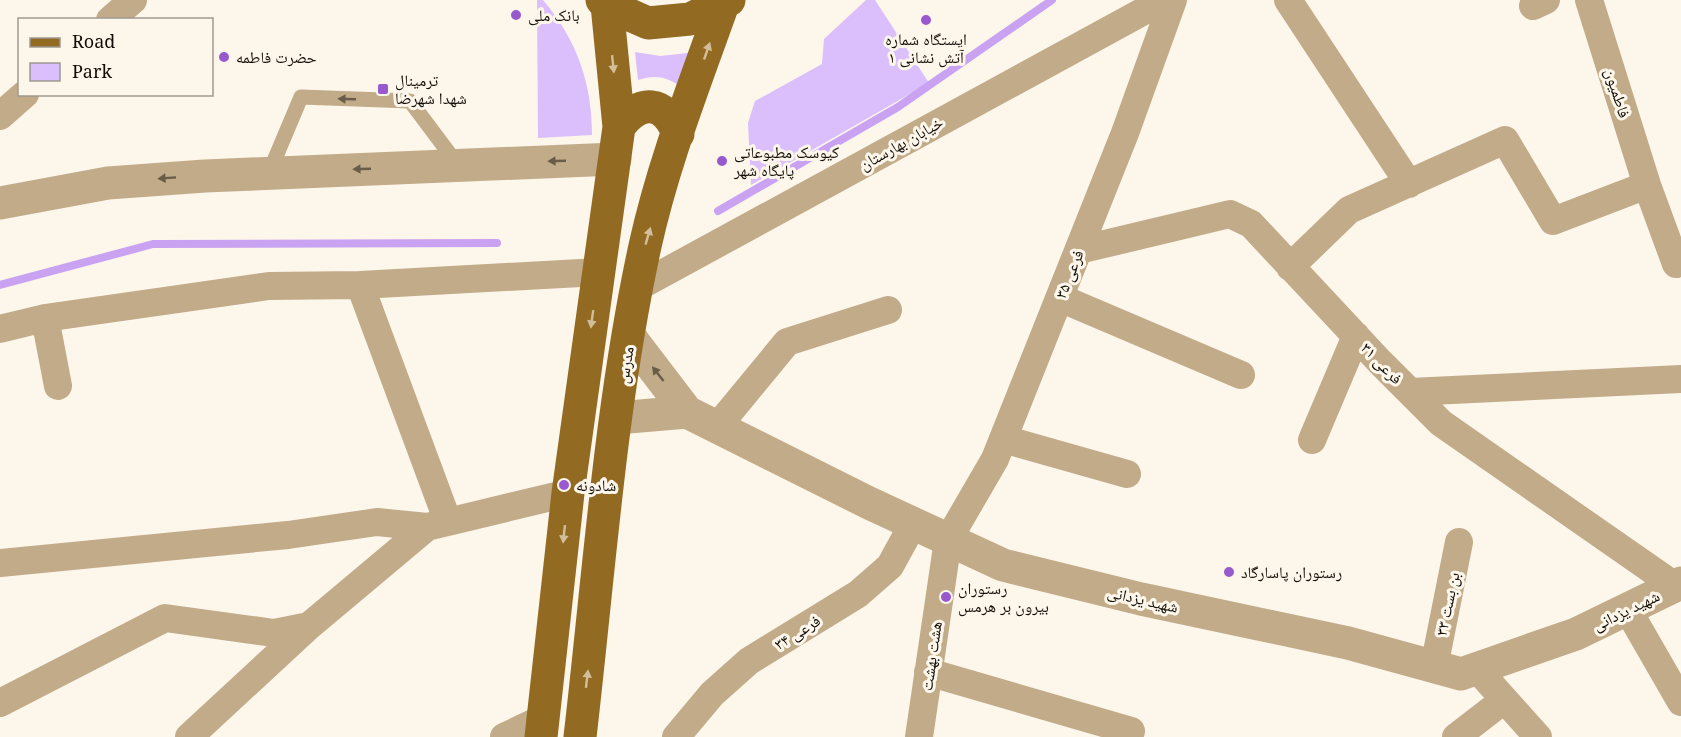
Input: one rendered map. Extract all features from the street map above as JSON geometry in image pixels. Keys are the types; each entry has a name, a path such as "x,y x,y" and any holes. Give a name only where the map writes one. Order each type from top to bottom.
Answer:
{"main road":[{"name":"مدرس","path":"580,737 617,418 645,245 678,134 726,2"},
{"path":"605,3 648,23 690,19 726,2"},
{"path":"542,727 568,493 619,127 605,3"},
{"path":"619,127 628,113 643,106 659,108 672,118 678,134"}],"street":[{"path":"112,18 133,0"},
{"name":"خیابان بهارستان","path":"638,287 1164,0"},
{"name":"فرعی ۳۵","path":"948,540 995,459 1079,250 1173,0"},
{"path":"1288,0 1409,184"},
{"name":"فاطمیون","path":"1589,0 1647,185 1676,264 1681,262"},
{"path":"0,116 23,96"},
{"path":"1290,267 1349,210 1505,140 1553,221 1647,185"},
{"path":"0,203 108,183 269,173 615,159"},
{"name":"فرعی ۳۱","path":"1079,250 1230,213 1251,224 1441,423 1678,585"},
{"path":"0,329 45,318 269,286 360,285 599,272"},
{"path":"360,285 438,524"},
{"path":"1060,298 1241,375"},
{"path":"717,427 787,342 888,310"},
{"path":"45,318 58,386"},
{"path":"629,336 687,412"},
{"path":"1312,440 1356,336"},
{"path":"1410,392 1681,379"},
{"path":"617,418 687,412"},
{"name":"شهید یزدانی","path":"687,412 913,524 1003,565 1141,599 1348,644 1461,674 1576,634 1678,585"},
{"path":"1003,438 1127,474"},
{"path":"0,563 288,535 377,522 438,524 568,493"},
{"path":"189,737 309,626 438,524"},
{"name":"فرعی ۳۴","path":"676,737 712,694 749,661 858,594 890,566 913,524"},
{"name":"هشت بهشت","path":"919,737 948,540"},
{"name":"بن بست ۳۳","path":"1434,667 1460,542"},
{"path":"1628,610 1681,702"},
{"path":"0,703 165,618 274,633 309,626"},
{"path":"1477,669 1538,737"},
{"path":"928,672 1131,731"},
{"path":"1456,737 1504,700"},
{"path":"504,737 542,727"}],"lane":[{"path":"269,173 301,97 410,101 458,165"}],"green space":[{"path":"537,0 543,0 555,15 580,63 589,98 592,135 538,138"},
{"path":"866,0 875,0 929,83 751,185 748,123 755,101 822,64 824,39"},
{"path":"635,52 660,56 697,52 684,89 662,78 651,77 638,80"}],"waterway":[{"path":"718,211 898,107 1052,0"},
{"path":"0,285 153,244 497,243"}],"place":[{"name":"بانک ملی","path":"516,15"},
{"name":"ایستگاه شماره ۱ آتش نشانی","path":"926,20"},
{"name":"حضرت فاطمه","path":"224,57"},
{"name":"ترمینال شهدا شهرضا","path":"383,89"},
{"name":"کیوسک مطبوعاتی پایگاه شهر","path":"722,161"},
{"name":"شادونه","path":"564,485"},
{"name":"رستوران پاسارگاد","path":"1229,572"},
{"name":"رستوران بیرون بر هرمس","path":"946,597"}]}
